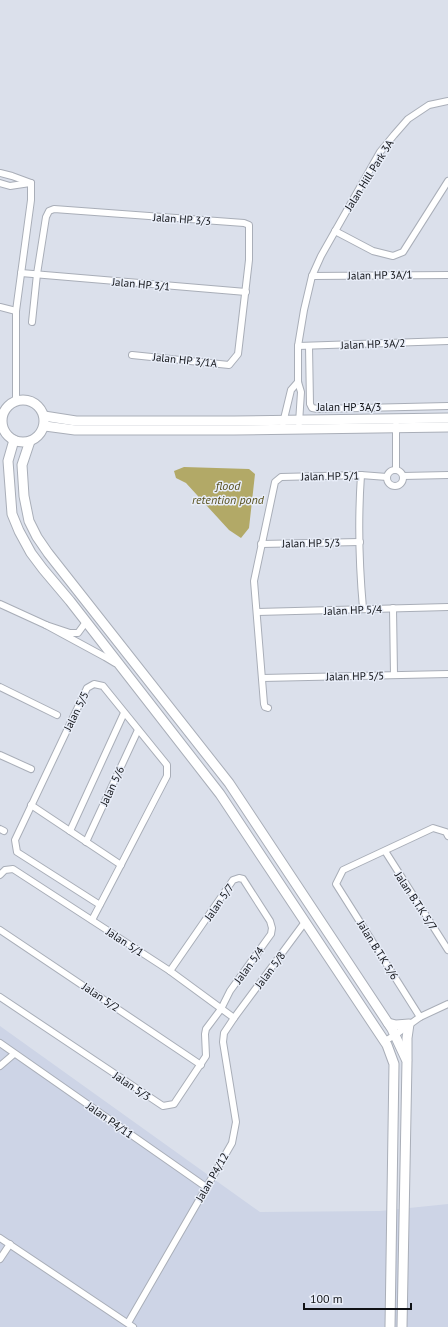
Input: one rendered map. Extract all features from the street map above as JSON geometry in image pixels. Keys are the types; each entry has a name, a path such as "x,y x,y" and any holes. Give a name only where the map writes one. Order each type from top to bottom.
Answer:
{"street":[{"name":"Jalan Hill Park 3A","path":"299,425 301,392 298,382 298,346 312,276 321,256 380,152 398,130 408,119 429,105 448,102"},
{"path":"0,173 31,183"},
{"path":"335,231 373,251 393,256 403,252 448,181"},
{"path":"0,183 10,186 31,183"},
{"path":"16,401 16,311 32,200 31,183"},
{"name":"Jalan HP 3/3","path":"36,274 46,217 49,211 54,209 244,223 249,225 250,231 246,292"},
{"name":"Jalan HP 3/1","path":"21,273 246,292"},
{"path":"32,322 36,274"},
{"name":"Jalan HP 3A/1","path":"312,276 448,274"},
{"name":"Jalan HP 3/1A","path":"132,355 229,365 238,354 246,292"},
{"path":"0,307 16,311"},
{"name":"Jalan HP 3A/2","path":"298,346 448,341"},
{"name":"Jalan HP 3A/3","path":"309,346 310,404 312,408 448,406"},
{"name":"Jalan Hill Park 3A","path":"283,425 291,390 298,382"},
{"path":"16,401 30,401 36,404 41,409 44,416 45,426 40,434 30,441 24,442 14,440 9,436 1,423 6,408 16,401"},
{"path":"44,416 76,421 283,425 396,423 448,418"},
{"path":"396,423 448,427"},
{"path":"396,423 396,470"},
{"path":"45,426 76,430 283,425"},
{"path":"14,440 8,461 12,514 31,553 220,794 385,1041 394,1064 390,1327"},
{"path":"30,441 22,465 24,496 29,521 37,537 48,553 229,782 388,1023 407,1061"},
{"path":"396,470 400,471 403,476 402,482 396,486 389,483 387,477 390,471 396,470"},
{"path":"361,475 359,508 363,608"},
{"name":"Jalan HP 5/1","path":"261,544 275,482 281,477 361,475 387,477"},
{"path":"403,476 448,475"},
{"name":"Jalan HP 5/3","path":"261,544 360,542"},
{"path":"261,544 254,581 264,706 268,708"},
{"path":"0,604 46,625 105,657 122,668"},
{"name":"Jalan HP 5/4","path":"257,612 320,611 363,608 448,607"},
{"path":"393,608 394,675"},
{"path":"46,625 70,633 78,633 86,622"},
{"path":"95,633 122,659 133,661"},
{"path":"132,681 134,672 133,661"},
{"name":"Jalan HP 5/5","path":"262,678 448,674"},
{"name":"Jalan 5/5","path":"92,920 100,905 121,865 167,776 166,765 103,686 94,684 87,688 15,840 17,852 100,905"},
{"path":"0,687 57,715"},
{"path":"70,831 124,713"},
{"name":"Jalan 5/6","path":"86,842 138,730"},
{"path":"0,755 31,769"},
{"path":"220,794 229,782"},
{"path":"31,805 121,865"},
{"path":"385,851 433,828 446,832 448,836"},
{"name":"Jalan B.T.K 5/6","path":"385,851 344,870 336,884 420,1017"},
{"name":"Jalan B.T.K 5/7","path":"385,851 448,950"},
{"name":"Jalan 5/1","path":"0,874 4,870 13,869 170,971 234,1018"},
{"name":"Jalan 5/7","path":"170,971 233,880 239,878 244,879 270,921"},
{"name":"Jalan 5/4","path":"221,1009 230,992 271,934 272,928 270,921"},
{"name":"Jalan 5/8","path":"234,1018 306,922"},
{"name":"Jalan 5/2","path":"0,930 201,1065"},
{"name":"Jalan 5/3","path":"0,997 163,1106 174,1104 201,1065 206,1056 206,1029 221,1009"},
{"path":"385,1041 420,1017 448,1004"},
{"name":"Jalan P4/12","path":"131,1325 206,1187 232,1143 236,1122 224,1042 224,1033 234,1018"},
{"path":"388,1023 396,1025 409,1024"},
{"path":"402,1327 407,1038 409,1024"},
{"name":"Jalan P4/11","path":"0,1043 206,1187"},
{"path":"0,1066 14,1054"},
{"path":"0,1238 131,1325"},
{"path":"0,1259 10,1244"}],"shaded area":[{"path":"0,1026 260,1212 380,1211 448,1204 448,1327 0,1327"}],"water":[{"name":"flood retention pond","path":"184,467 249,469 255,474 249,528 241,538 229,530 186,483 176,478 174,471"}]}
